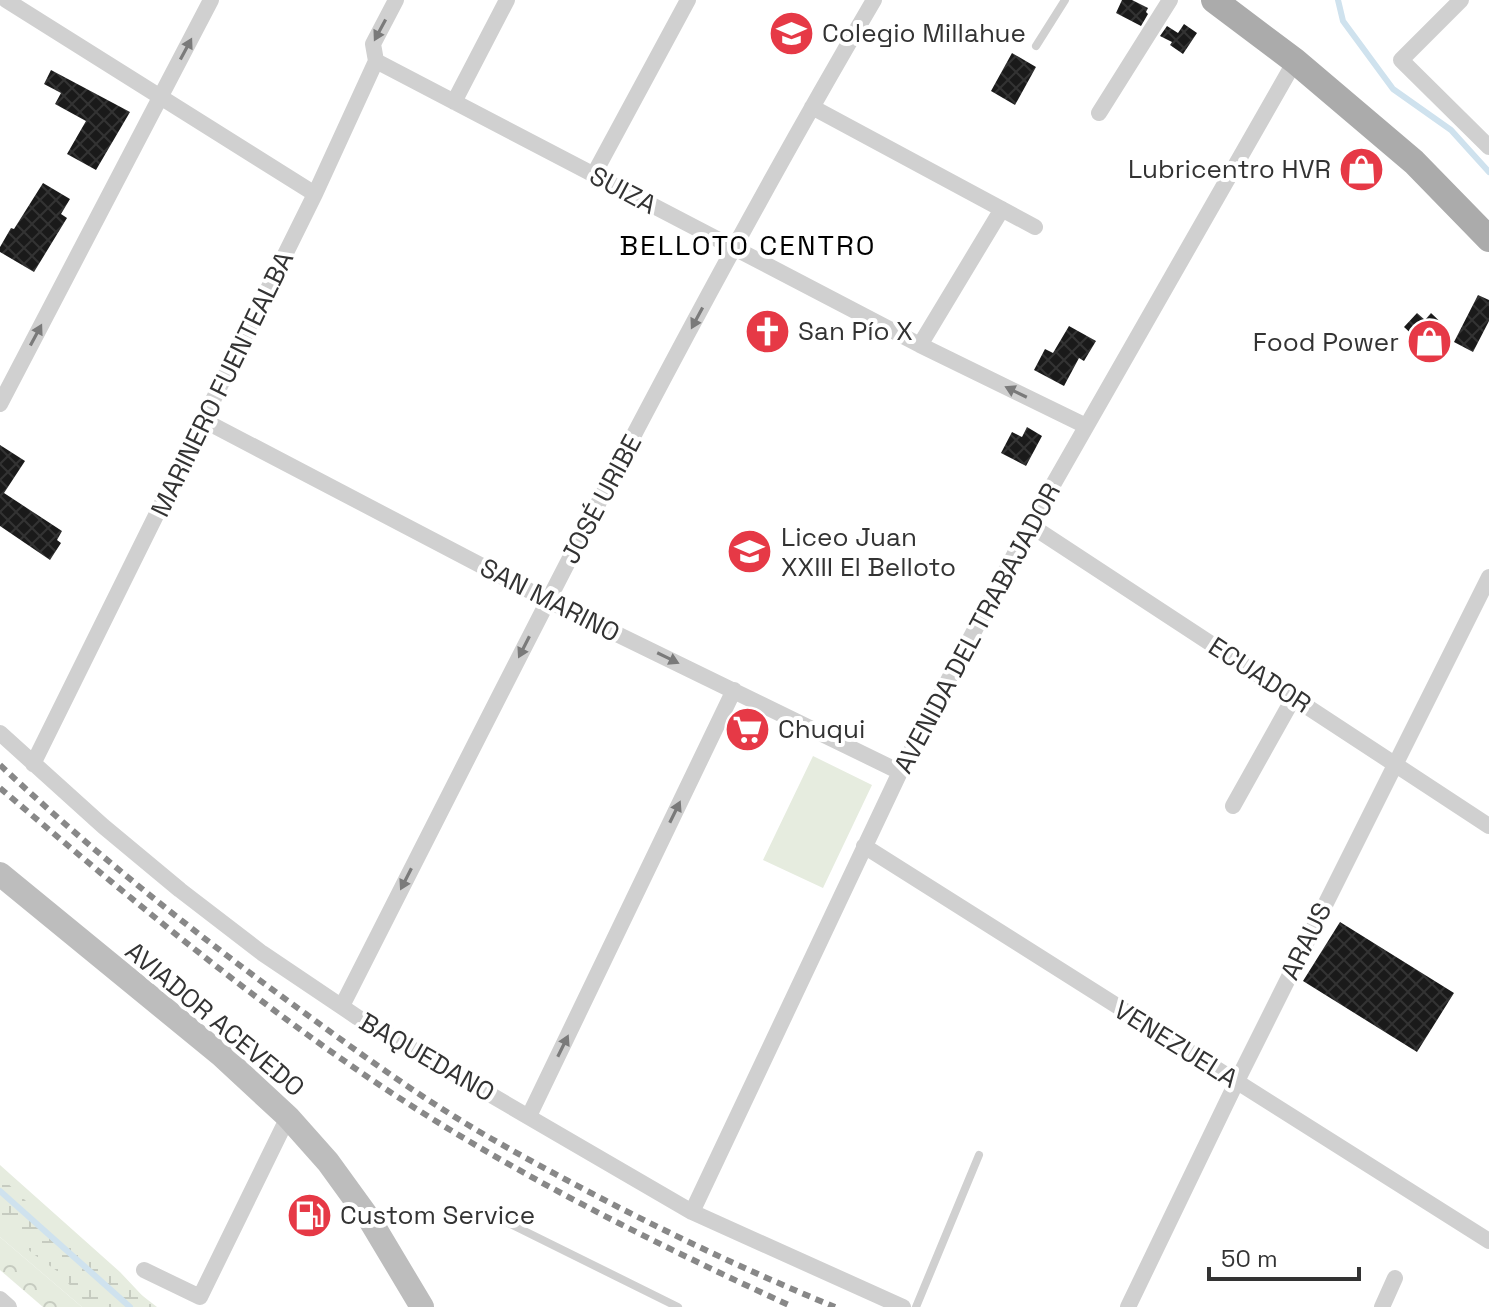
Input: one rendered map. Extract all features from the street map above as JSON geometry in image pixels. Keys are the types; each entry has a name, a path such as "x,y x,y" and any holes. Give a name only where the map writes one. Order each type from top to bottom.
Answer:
{"main road":[{"path":"1214,0 1295,61 1414,162 1489,239"},
{"name":"AVIADOR ACEVEDO","path":"0,874 221,1055 288,1117 354,1197 422,1307"}],"street":[{"path":"6,0 315,194"},
{"path":"0,404 211,0"},
{"name":"MARINERO FUENTEALBA","path":"33,764 315,194 376,61 373,44 396,0"},
{"path":"454,102 507,0"},
{"path":"594,174 688,0"},
{"name":"JOSÉ URIBE","path":"342,1006 547,600 733,249 874,0"},
{"path":"1099,113 1170,0"},
{"path":"1461,0 1401,60 1489,147"},
{"name":"SUIZA","path":"376,61 733,249 1086,426"},
{"name":"AVENIDA DEL TRABAJADOR","path":"692,1212 900,772 1030,525 1295,61"},
{"path":"812,107 1035,227"},
{"path":"920,345 1002,209"},
{"name":"SAN MARINO","path":"205,421 547,600 900,772"},
{"name":"ECUADOR","path":"1030,525 1489,826"},
{"name":"ARAUS","path":"1128,1307 1394,763 1489,577"},
{"path":"529,1116 734,690"},
{"path":"1233,806 1294,697"},
{"name":"BAQUEDANO","path":"0,733 180,890 262,953 342,1006 692,1212 903,1307"},
{"name":"VENEZUELA","path":"864,846 1489,1241"},
{"path":"144,1270 200,1297 288,1117"},
{"path":"1382,1307 1395,1278"},
{"path":"0,1299 9,1307"}],"lane":[{"path":"1036,46 1065,0"},
{"path":"916,1307 979,1155"},
{"path":"488,1213 678,1307"}],"green space":[{"path":"813,756 872,785 823,888 763,860"},
{"path":"0,1165 120,1272 153,1307 82,1307 0,1237"},
{"path":"0,1176 51,1225 157,1307 90,1307 57,1271 0,1223"},
{"path":"0,1237 82,1307 43,1307 0,1270"}],"building":[{"path":"1122,0 1132,0 1148,8 1141,26 1116,13"},
{"path":"1184,24 1197,33 1183,54 1170,45 1172,42 1160,36 1167,26 1178,33"},
{"path":"1012,53 1036,67 1015,105 991,91"},
{"path":"51,70 130,112 96,170 67,154 86,121 55,104 61,93 44,84"},
{"path":"43,183 70,199 61,214 67,218 34,272 0,252 0,247"},
{"path":"1478,295 1489,300 1489,321 1473,352 1454,342"},
{"name":"Food Power","path":"1417,313 1425,320 1431,313 1450,331 1431,352 1404,327"},
{"path":"1069,326 1096,341 1084,361 1079,358 1064,386 1034,370 1045,349 1053,353"},
{"path":"1027,427 1042,436 1026,466 1001,453 1012,432 1022,437"},
{"path":"0,445 25,461 4,493 62,531 57,540 61,543 50,560 0,526"},
{"path":"1340,922 1454,993 1417,1052 1303,981"}],"waterway":[{"path":"1338,0 1343,21 1393,89 1451,130 1489,172"},
{"path":"0,1191 130,1307"}],"railway":[{"path":"0,765 73,831 187,925 420,1095 492,1139 618,1207 835,1307"},
{"path":"0,788 219,968 356,1069 461,1136 569,1197 793,1307"}],"place":[{"name":"Colegio Millahue","path":"791,33"},
{"name":"Lubricentro HVR","path":"1362,169"},
{"name":"San Pío X","path":"767,331"},
{"name":"Food Power","path":"1430,342"},
{"name":"Liceo Juan XXIII El Belloto","path":"750,552"},
{"name":"Chuqui","path":"747,729"},
{"name":"Custom Service","path":"309,1215"}],"district":[{"name":"BELLOTO CENTRO","path":"748,245"}]}
